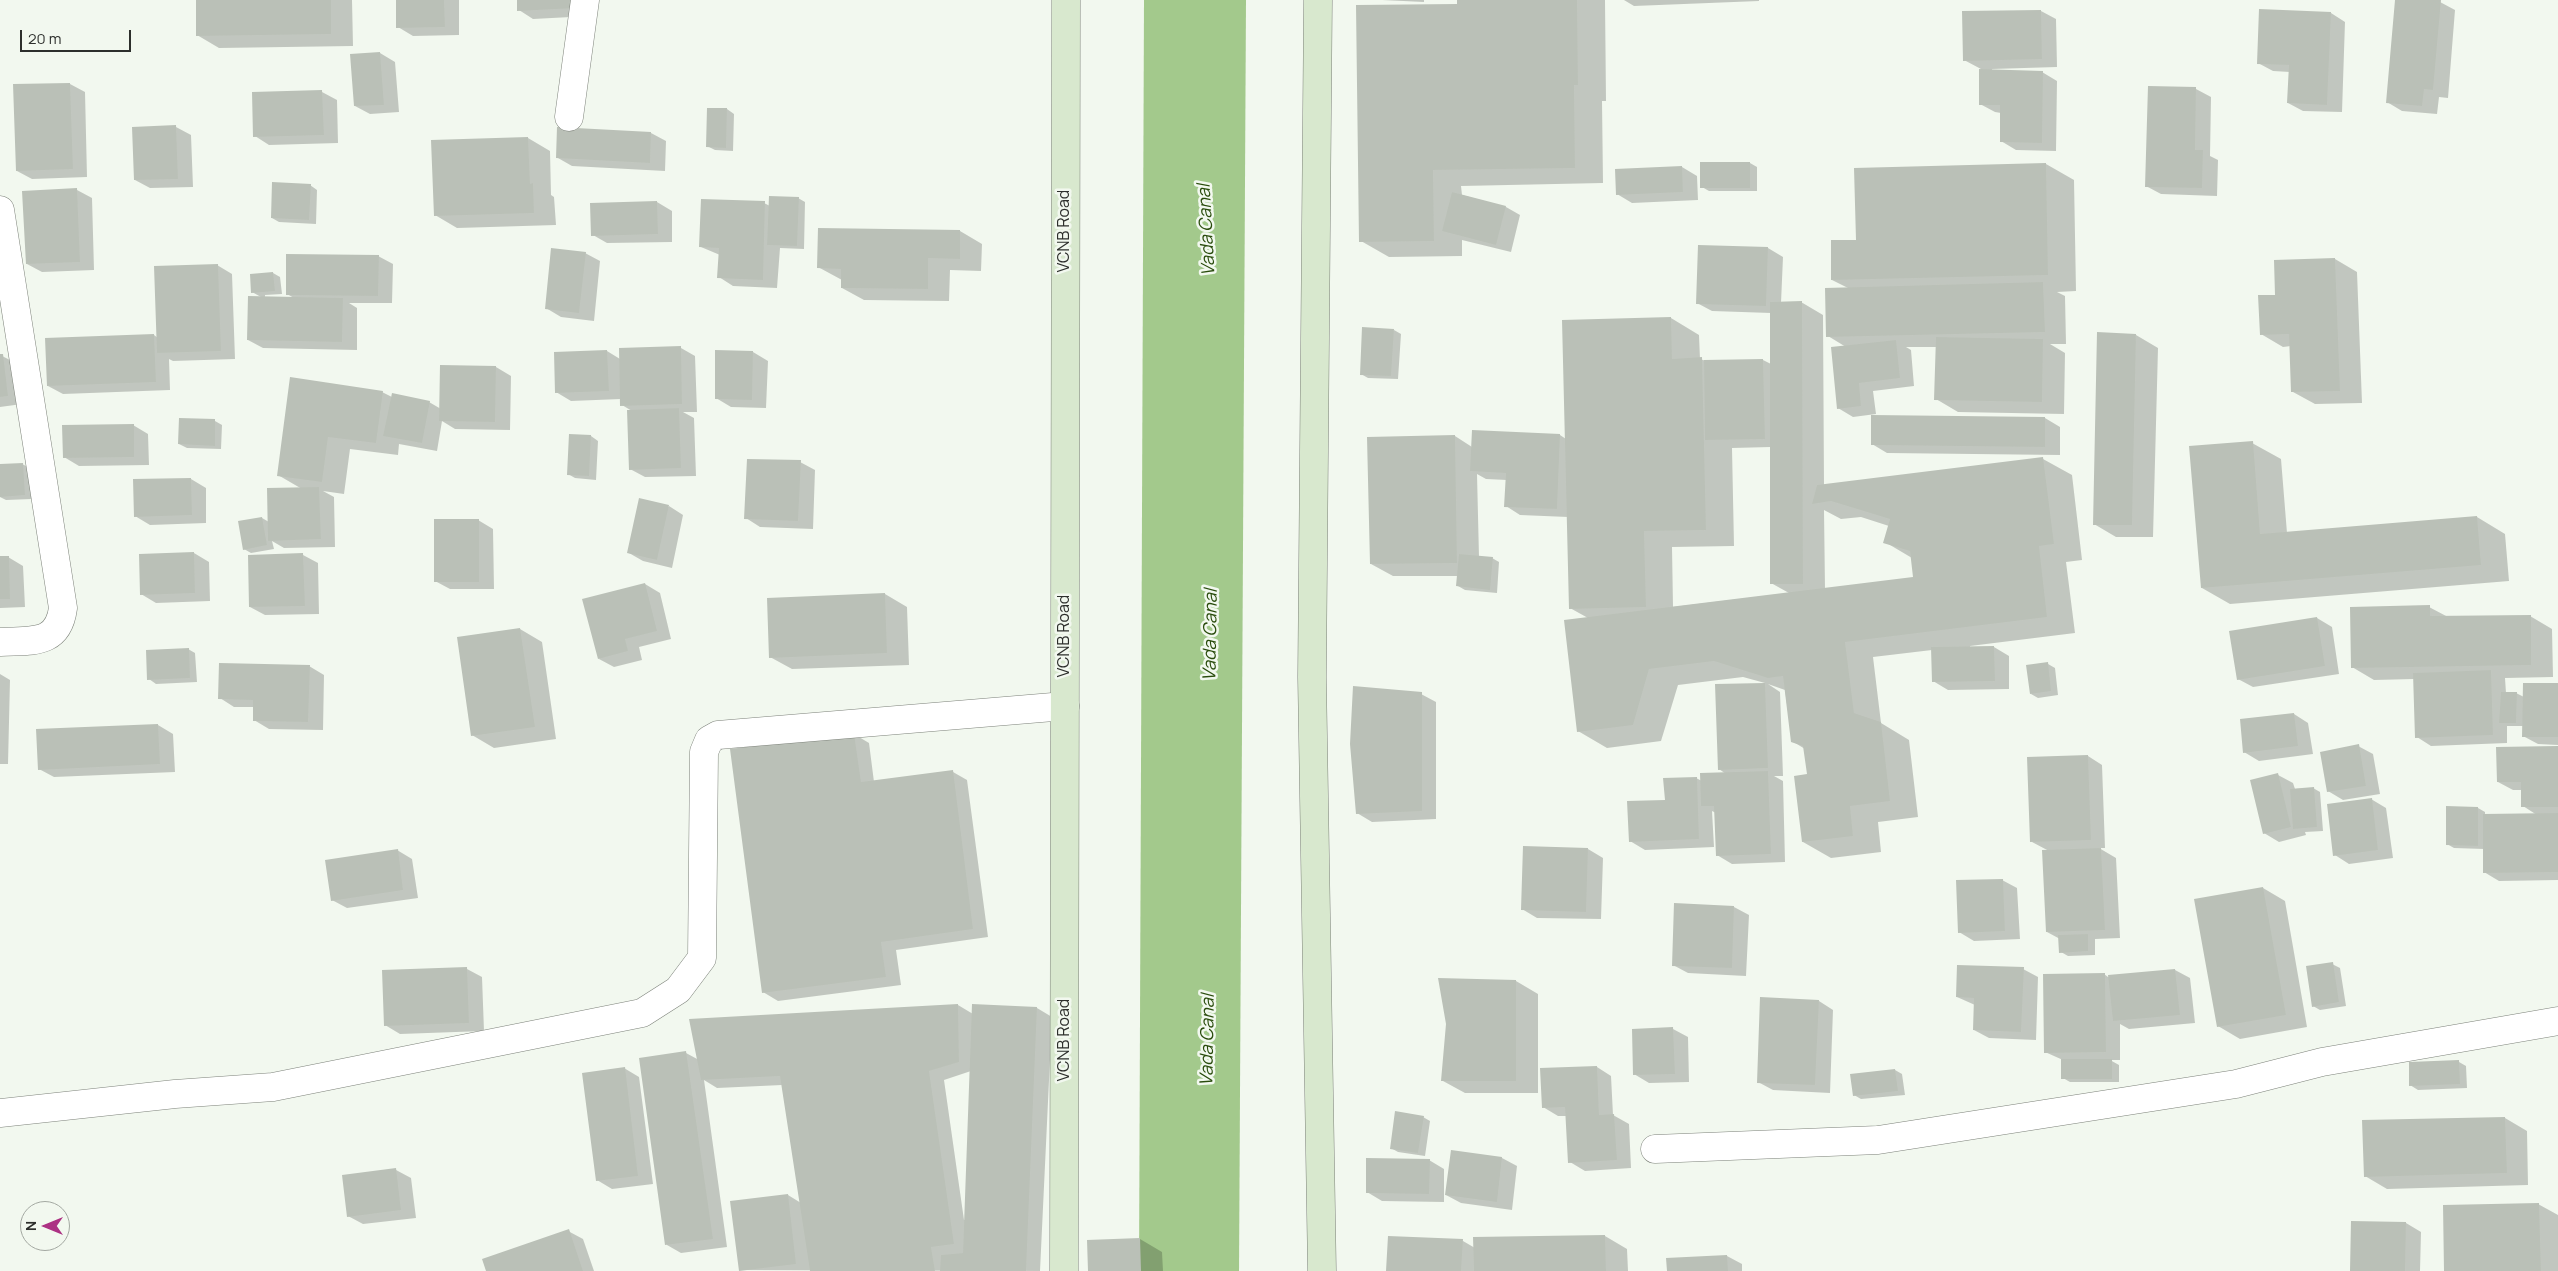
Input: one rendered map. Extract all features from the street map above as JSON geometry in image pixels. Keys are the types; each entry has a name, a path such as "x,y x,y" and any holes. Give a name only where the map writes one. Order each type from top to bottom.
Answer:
{"main road":[{"name":"VCNB Road","path":"1064,1271 1066,0"},
{"path":"1318,0 1312,676 1322,1271"}],"street":[{"path":"569,117 584,0"},
{"path":"0,210 63,608 62,621 56,631 44,638 0,642"},
{"path":"0,1113 175,1094 273,1087 642,1013 678,990 702,958 704,752 709,740 718,735 1065,706"},
{"path":"1656,1149 1878,1140 2236,1084 2322,1062 2558,1022"}],"water":[{"name":"Vada Canal","path":"1144,0 1246,0 1239,1271 1139,1271"}],"building":[{"path":"196,0 331,0 331,34 196,36"},
{"path":"396,0 444,0 445,27 396,28"},
{"path":"517,0 576,0 576,8 517,11"},
{"path":"1457,0 1577,0 1578,85 1574,85 1575,168 1433,170 1434,241 1359,242 1356,5 1457,4"},
{"path":"2395,0 2441,0 2433,90 2424,89 2422,106 2386,103"},
{"path":"2259,9 2331,12 2327,105 2287,103 2289,65 2257,64"},
{"path":"2041,10 2042,59 1963,61 1962,11"},
{"path":"380,52 384,105 354,106 350,54"},
{"path":"1979,69 2043,71 2042,143 2000,142 2000,105 1979,105"},
{"path":"70,83 73,169 16,171 13,84"},
{"path":"2148,86 2196,87 2195,150 2203,150 2202,188 2145,187"},
{"path":"322,90 324,135 253,137 252,92"},
{"path":"707,108 727,108 726,148 706,147"},
{"path":"176,125 178,179 134,180 132,127"},
{"path":"557,127 651,132 650,163 556,158"},
{"path":"528,137 530,184 533,183 534,213 434,216 431,140"},
{"path":"1700,162 1750,162 1750,188 1700,188"},
{"path":"2046,163 2048,275 1831,280 1831,240 1856,240 1854,168"},
{"path":"1682,166 1683,192 1616,195 1615,169"},
{"path":"272,182 311,184 309,220 271,218"},
{"path":"77,188 80,262 26,264 22,191"},
{"path":"1452,192 1506,206 1496,245 1442,231"},
{"path":"769,196 799,197 797,246 767,245"},
{"path":"701,199 765,201 763,280 717,278 719,248 699,247"},
{"path":"657,201 658,234 591,236 590,203"},
{"path":"818,228 960,230 960,259 928,258 928,289 841,288 841,269 817,268"},
{"path":"1698,245 1768,247 1766,306 1696,304"},
{"path":"551,248 586,252 579,313 545,309"},
{"path":"286,254 379,255 378,296 286,295"},
{"path":"2335,258 2340,391 2291,392 2289,334 2260,335 2258,295 2275,295 2274,260"},
{"path":"218,264 221,351 157,353 154,266"},
{"path":"273,272 275,291 251,293 250,274"},
{"path":"2043,282 2045,332 1826,337 1825,288"},
{"path":"248,296 343,298 342,342 247,340"},
{"path":"1802,301 1803,584 1770,584 1770,302"},
{"path":"1671,317 1672,359 1702,357 1706,530 1644,531 1646,607 1569,609 1562,320"},
{"path":"1362,327 1394,329 1391,376 1360,375"},
{"path":"2097,332 2136,334 2132,525 2093,525"},
{"path":"154,334 156,382 47,386 45,338"},
{"path":"1936,337 2043,339 2042,402 1934,400"},
{"path":"1896,340 1900,378 1859,383 1861,406 1837,409 1831,347"},
{"path":"681,346 682,404 620,406 619,348"},
{"path":"607,350 609,391 555,393 554,352"},
{"path":"715,350 753,351 752,400 715,399"},
{"path":"0,354 3,354 8,396 0,397"},
{"path":"1763,359 1765,439 1705,440 1704,360"},
{"path":"440,365 496,366 495,422 439,421"},
{"path":"290,377 383,391 376,443 328,437 322,482 277,476"},
{"path":"392,393 430,401 422,443 383,436"},
{"path":"679,408 681,468 629,470 627,410"},
{"path":"1871,415 2045,417 2045,447 1871,445"},
{"path":"179,418 215,419 215,446 178,444"},
{"path":"134,424 134,457 63,458 62,425"},
{"path":"1472,430 1560,434 1557,509 1504,507 1506,473 1470,471"},
{"path":"569,434 591,435 589,476 567,475"},
{"path":"1455,435 1457,563 1370,564 1367,437"},
{"path":"2253,441 2260,534 2477,516 2481,565 2201,588 2189,446"},
{"path":"2043,457 2054,544 2039,546 2047,617 1845,642 1854,713 1881,722 1890,801 1850,806 1853,836 1802,842 1794,776 1807,774 1803,746 1791,742 1783,676 1768,678 1714,661 1649,669 1633,725 1577,732 1564,620 1913,577 1910,551 1883,543 1890,519 1831,501 1812,504 1817,485"},
{"path":"747,459 801,460 798,521 744,519"},
{"path":"23,463 25,495 0,497 0,464"},
{"path":"191,478 192,515 134,517 133,479"},
{"path":"319,487 321,539 268,541 267,488"},
{"path":"639,498 669,505 657,560 627,553"},
{"path":"262,517 267,545 243,550 238,521"},
{"path":"434,519 479,519 479,582 434,582"},
{"path":"194,552 195,593 140,595 139,554"},
{"path":"303,553 305,606 249,607 248,555"},
{"path":"1459,554 1493,557 1490,590 1456,586"},
{"path":"0,556 9,556 10,599 0,599"},
{"path":"645,583 657,631 625,639 628,651 598,659 582,599"},
{"path":"885,593 887,653 769,658 767,598"},
{"path":"2430,605 2430,616 2531,615 2531,665 2351,668 2350,607"},
{"path":"2317,617 2325,666 2237,680 2229,631"},
{"path":"520,628 535,727 471,736 457,637"},
{"path":"1994,646 1995,681 1932,682 1931,647"},
{"path":"189,648 190,678 147,680 146,650"},
{"path":"2048,662 2051,691 2030,694 2026,665"},
{"path":"219,663 310,665 308,722 253,721 253,700 218,699"},
{"path":"2491,670 2493,735 2415,738 2413,673"},
{"path":"1765,683 1768,768 1718,770 1715,684"},
{"path":"2523,683 2558,683 2558,737 2522,737"},
{"path":"1353,686 1422,692 1422,811 1356,814 1350,744"},
{"path":"2501,692 2517,692 2516,723 2499,723"},
{"path":"2294,713 2298,746 2243,753 2240,719"},
{"path":"158,724 160,764 38,770 36,729"},
{"path":"854,733 861,782 953,770 973,929 881,942 886,977 762,993 730,749"},
{"path":"2359,744 2366,786 2327,792 2320,752"},
{"path":"2558,746 2558,807 2521,807 2521,782 2497,782 2496,747"},
{"path":"2088,755 2091,840 2030,842 2027,757"},
{"path":"1768,771 1771,854 1716,856 1714,806 1701,806 1700,773"},
{"path":"2278,773 2291,827 2263,834 2250,780"},
{"path":"1697,777 1699,839 1629,842 1627,801 1665,800 1663,778"},
{"path":"2314,787 2317,827 2293,829 2290,789"},
{"path":"2372,798 2378,850 2333,856 2327,804"},
{"path":"2446,806 2478,807 2478,846 2446,845"},
{"path":"2558,813 2558,872 2483,873 2483,814"},
{"path":"1523,846 1588,848 1586,912 1521,910"},
{"path":"2101,848 2105,930 2046,932 2042,850"},
{"path":"398,849 403,890 331,901 325,860"},
{"path":"2003,879 2005,931 1958,933 1956,880"},
{"path":"2263,887 2286,1015 2217,1027 2194,899"},
{"path":"1674,903 1734,906 1732,968 1672,966"},
{"path":"2088,934 2088,951 2059,953 2058,935"},
{"path":"2333,962 2339,1002 2312,1007 2306,966"},
{"path":"1957,965 2024,967 2021,1032 1973,1030 1974,998 1956,997"},
{"path":"467,967 469,1023 384,1026 382,970"},
{"path":"2175,969 2180,1015 2113,1021 2108,975"},
{"path":"2105,973 2106,1052 2044,1053 2043,974"},
{"path":"1438,978 1516,980 1516,1081 1441,1081 1446,1024"},
{"path":"1760,997 1819,1000 1815,1085 1757,1083"},
{"path":"958,1004 959,1062 929,1071 954,1244 931,1247 935,1271 810,1271 780,1076 701,1080 689,1019"},
{"path":"972,1004 1037,1007 1026,1271 940,1271 941,1255 963,1253"},
{"path":"1673,1027 1675,1074 1633,1075 1632,1029"},
{"path":"686,1051 713,1239 665,1245 639,1058"},
{"path":"2061,1059 2112,1059 2112,1079 2061,1079"},
{"path":"2459,1060 2460,1084 2409,1086 2409,1062"},
{"path":"1597,1066 1599,1115 1614,1114 1617,1160 1568,1163 1565,1107 1542,1108 1540,1068"},
{"path":"625,1067 638,1176 596,1181 582,1073"},
{"path":"1895,1069 1898,1091 1853,1096 1850,1074"},
{"path":"1395,1111 1424,1116 1418,1153 1390,1149"},
{"path":"2505,1117 2507,1173 2364,1177 2362,1120"},
{"path":"1451,1150 1502,1157 1497,1202 1445,1195"},
{"path":"1366,1158 1430,1159 1429,1194 1366,1193"},
{"path":"396,1168 401,1210 347,1217 342,1175"},
{"path":"788,1194 796,1264 739,1271 730,1201"},
{"path":"2539,1203 2541,1271 2444,1271 2443,1205"},
{"path":"2351,1221 2406,1222 2405,1271 2350,1271"},
{"path":"569,1229 583,1271 486,1271 482,1259"},
{"path":"1605,1235 1606,1271 1474,1271 1473,1237"},
{"path":"1388,1236 1463,1239 1461,1271 1386,1271"},
{"path":"1140,1238 1141,1271 1088,1271 1087,1240"},
{"path":"1727,1255 1728,1271 1667,1271 1666,1258"}]}
